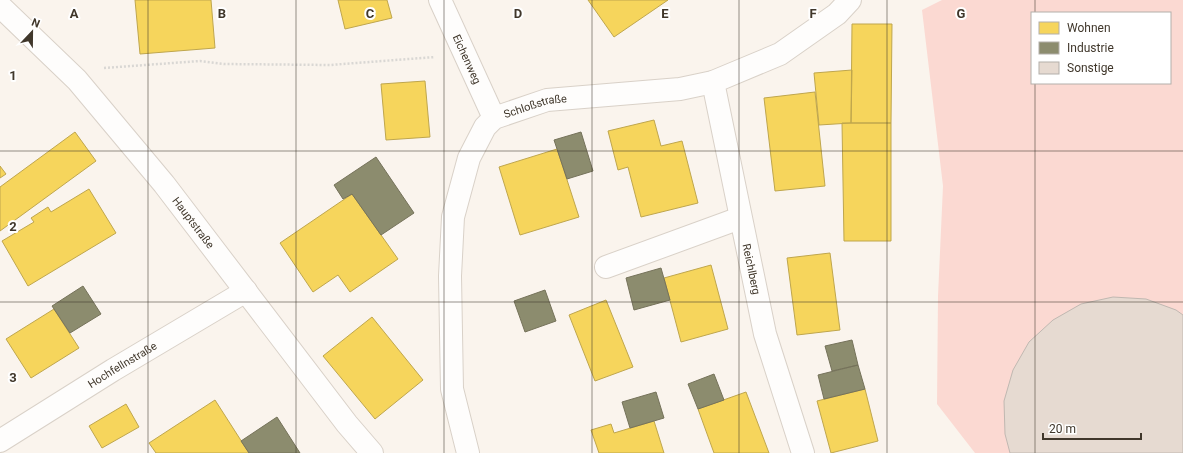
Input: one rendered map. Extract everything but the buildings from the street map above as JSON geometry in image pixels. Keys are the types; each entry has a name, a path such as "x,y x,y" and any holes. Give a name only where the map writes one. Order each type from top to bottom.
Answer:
{"street":[{"name":"Eichenweg","path":"440,0 494,118"},
{"name":"Schloßstraße","path":"468,453 452,389 450,276 453,217 468,158 485,127 494,118 547,100 680,89 712,82 780,54 837,14 850,0"},
{"name":"Hauptstraße","path":"1,9 77,80 97,102 164,184 343,418 372,453"},
{"name":"Reichlberg","path":"712,82 765,334 803,453"},
{"path":"606,267 740,218"},
{"name":"Hochfellnstraße","path":"0,440 113,370 246,291"}],"path":[{"path":"103,68 200,61 224,64 330,65 465,54"}],"shaded area":[{"path":"942,0 1183,0 1183,453 975,453 937,404 938,296 943,186 922,10"}]}
